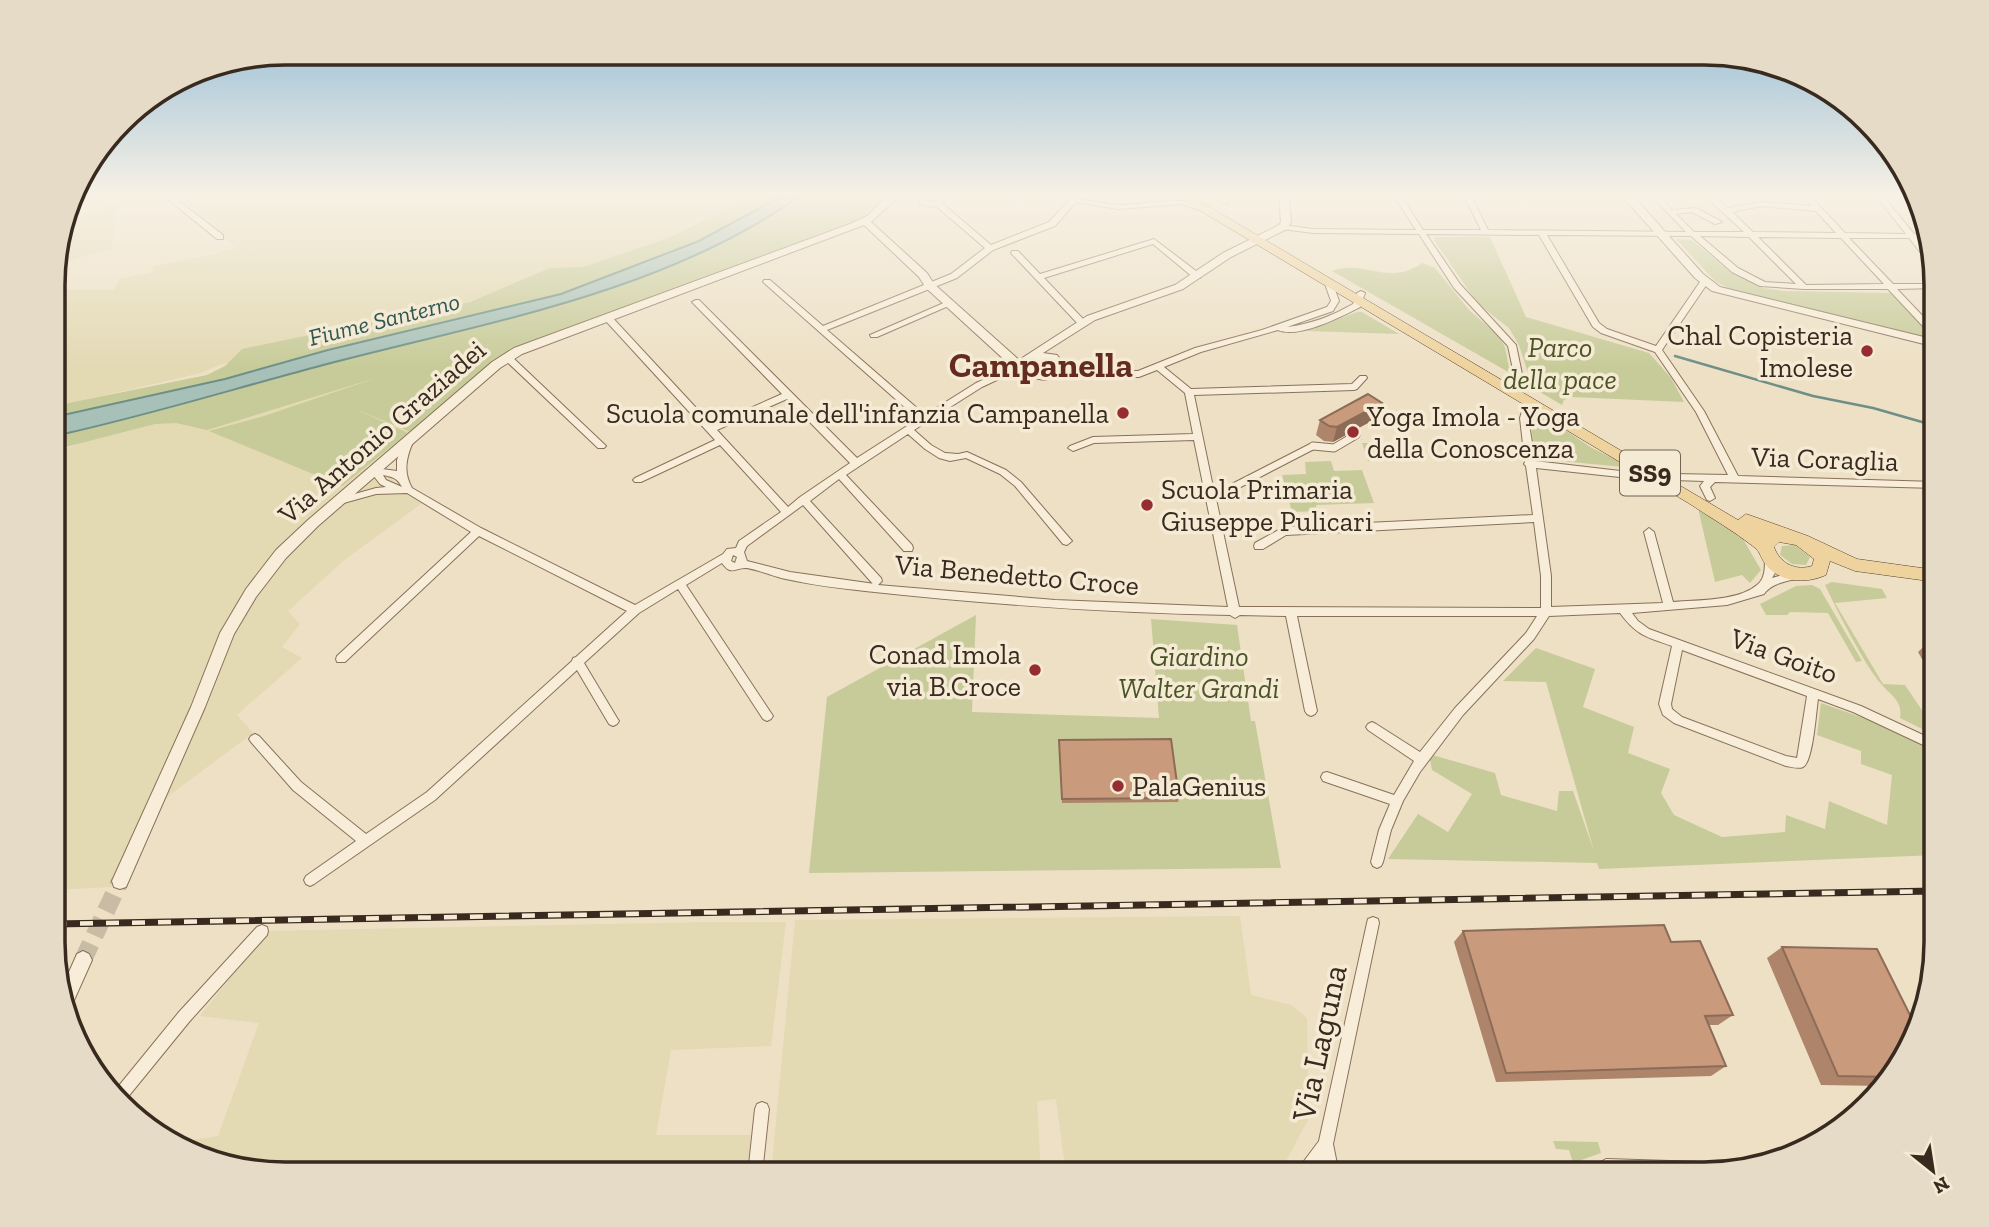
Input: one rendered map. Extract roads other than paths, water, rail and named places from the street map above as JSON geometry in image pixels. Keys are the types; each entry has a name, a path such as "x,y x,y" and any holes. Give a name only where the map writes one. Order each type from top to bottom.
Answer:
{"main road":[{"name":"SS9","path":"1284,253 1359,300 1516,385 1758,527 1781,535"},
{"name":"SS9","path":"1284,253 1374,310 1744,529 1767,552"},
{"path":"1924,574 1855,565 1798,539 1781,535 1770,538 1767,552 1783,569 1799,574 1820,570 1924,584"},
{"path":"1814,548 1822,559 1820,570"}],"street":[{"name":"Via Antonio Graziadei","path":"120,881 198,707 227,633 251,593 281,554 507,357 778,253"},
{"path":"900,253 949,304 1024,362 1025,368 1031,374"},
{"path":"821,330 959,274 984,253"},
{"path":"1015,253 1082,323"},
{"path":"1040,278 1116,253"},
{"path":"1169,253 1197,276"},
{"path":"310,880 431,796 635,610 706,571 740,557 743,544 839,474 924,419 1024,362 1082,323 1169,291 1236,253"},
{"path":"1434,253 1474,308 1500,329 1512,345 1519,379 1516,385"},
{"path":"1554,253 1596,325 1604,331 1658,350 1700,411 1735,479"},
{"path":"1679,253 1704,281 1727,293 1924,341"},
{"path":"1717,253 1749,278 1763,284 1804,287 1924,286"},
{"path":"1770,253 1804,287"},
{"path":"1860,253 1924,322"},
{"path":"1024,362 1043,355 1055,365 1079,373 1131,375 1159,367 1209,346 1265,332 1330,309 1335,301 1328,281"},
{"path":"1658,350 1704,281"},
{"path":"767,282 924,419"},
{"path":"1265,332 1320,325 1359,300"},
{"path":"696,302 856,463"},
{"path":"874,335 949,304"},
{"path":"607,317 786,511"},
{"path":"1055,365 1050,352 1056,340"},
{"path":"507,357 601,446"},
{"path":"995,378 1031,374 1045,376 1055,365"},
{"path":"1159,367 1189,392 1235,614"},
{"path":"1189,392 1354,387 1363,378"},
{"path":"712,429 788,395"},
{"path":"1377,862 1396,801 1421,759 1530,636 1546,611 1546,576 1524,414 1534,404"},
{"path":"908,429 946,458 967,455 1003,472 1018,484 1067,541"},
{"path":"1209,491 1230,489 1313,446 1335,447 1356,435"},
{"path":"1073,448 1093,440 1198,437"},
{"path":"638,480 722,440"},
{"path":"404,486 400,460 408,442"},
{"path":"1529,464 1629,475"},
{"path":"375,471 383,482 404,486 478,531 635,610"},
{"path":"839,474 908,548"},
{"name":"Via Coraglia","path":"1673,477 1924,485"},
{"name":"Via Coraglia","path":"1710,498 1705,486 1713,478"},
{"path":"341,501 404,486"},
{"path":"803,499 877,581"},
{"path":"1259,546 1284,531 1537,518"},
{"path":"341,659 478,531"},
{"path":"1649,532 1669,605"},
{"path":"1760,591 1770,573 1767,552"},
{"name":"Via Benedetto Croce","path":"740,557 807,579 988,600 1235,614 1546,611 1728,601 1760,591 1790,575 1799,574"},
{"path":"681,585 767,716"},
{"name":"Via Goito","path":"1622,608 1641,630 1874,716 1924,740"},
{"path":"1292,613 1311,711"},
{"path":"1678,644 1665,704 1667,712 1678,720 1786,761 1800,763 1804,758 1813,693"},
{"path":"577,662 613,720"},
{"path":"1372,727 1421,759"},
{"path":"256,739 298,786 365,841"},
{"path":"1327,777 1396,801"},
{"name":"Via Laguna","path":"1330,1162 1326,1144 1373,923"},
{"path":"123,1092 184,1017 262,931"},
{"path":"70,989 83,960"},
{"path":"756,1162 762,1108"},
{"path":"1312,1162 1326,1144"}],"water":[{"path":"667,253 698,253 628,282 566,303 65,433 65,415 225,379 328,350 561,294"}],"waterway":[{"path":"1675,356 1813,396 1873,408 1924,423"}],"tunnel":[{"path":"83,960 120,881"}],"railway":[{"path":"65,924 1924,891"}],"place":[{"name":"Chal Copisteria Imolese","path":"1867,351"},
{"name":"Scuola comunale dell'infanzia Campanella","path":"1123,413"},
{"name":"Yoga Imola - Yoga della Conoscenza","path":"1353,432"},
{"name":"Scuola Primaria Giuseppe Pulicari","path":"1147,505"},
{"name":"Conad Imola via B.Croce","path":"1035,670"},
{"name":"PalaGenius","path":"1118,786"}],"district":[{"name":"Campanella","path":"1041,365"}],"water label":[{"name":"Fiume Santerno","path":"384,319"}],"park label":[{"name":"Parco della pace","path":"1560,363"},
{"name":"Giardino Walter Grandi","path":"1199,672"}]}
